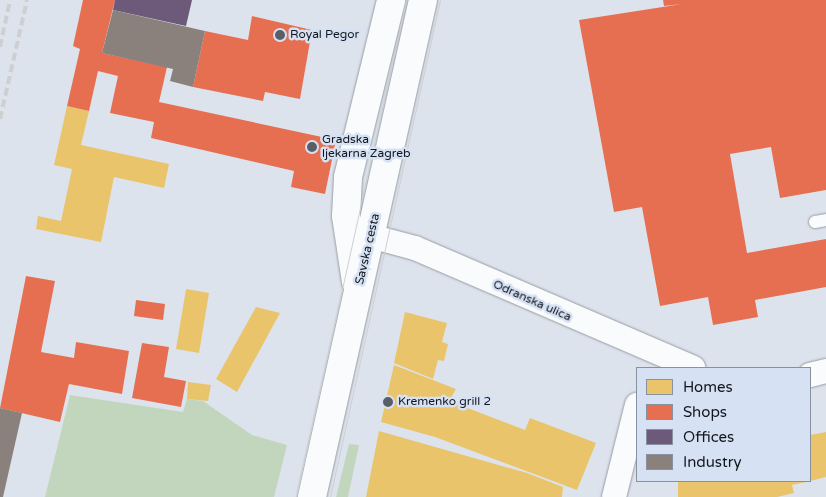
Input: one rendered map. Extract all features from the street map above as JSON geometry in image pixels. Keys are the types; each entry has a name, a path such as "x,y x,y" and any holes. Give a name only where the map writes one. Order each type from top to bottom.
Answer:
{"main road":[{"path":"358,294 346,216 348,177 391,0"},
{"name":"Savska cesta","path":"312,497 423,0"}],"street":[{"name":"Odranska ulica","path":"370,236 415,248 649,361 687,367"},
{"path":"811,375 826,371"},
{"path":"614,497 636,409"}],"green space":[{"path":"70,395 183,412 187,399 203,401 252,435 287,445 274,497 45,497"},
{"path":"349,444 359,445 348,497 336,497"}],"building: Homes":[{"path":"67,106 89,111 81,145 169,164 164,188 114,177 101,242 36,229 38,216 61,221 72,169 54,165"},
{"path":"186,289 209,293 199,353 176,349"},
{"path":"256,307 280,313 237,392 216,379"},
{"path":"405,312 447,323 442,342 448,344 444,361 438,360 433,379 394,363"},
{"path":"394,365 456,389 449,401 525,430 530,418 596,443 577,490 435,437 381,422"},
{"path":"188,382 211,385 208,401 187,399"},
{"path":"379,431 527,473 563,487 562,497 366,497"},
{"path":"826,432 826,477 811,481 811,435"},
{"path":"678,482 806,482 792,485 794,493 777,497 678,497"}],"building: Shops":[{"path":"83,0 115,0 102,53 167,67 159,102 336,140 325,194 291,187 294,171 151,138 154,122 110,113 118,76 98,71 89,111 67,106 80,49 73,46"},
{"path":"663,0 826,0 826,190 780,198 771,147 730,154 747,253 826,239 826,287 755,300 758,317 713,325 708,297 660,306 642,207 614,212 579,20 682,4 664,6"},
{"path":"252,16 312,30 300,99 265,92 263,101 193,87 205,31 248,40"},
{"path":"26,276 55,281 41,352 74,358 76,342 129,351 122,394 69,384 60,422 0,408"},
{"path":"136,300 165,304 163,320 134,316"},
{"path":"142,343 169,347 164,377 186,381 181,407 132,398"}],"building: Offices":[{"path":"115,0 192,0 186,26 113,10"}],"building: Industry":[{"path":"113,10 205,31 193,87 170,81 173,69 102,53"},
{"path":"0,408 22,413 3,497 0,497"}],"tram line":[{"path":"296,497 406,0"},
{"path":"330,497 440,0"}],"railway":[{"path":"0,47 10,0"},
{"path":"0,119 27,0"}],"place":[{"name":"Royal Pegor","path":"280,35"},
{"name":"Gradska ljekarna Zagreb","path":"312,147"},
{"name":"Kremenko grill 2","path":"388,402"}]}
